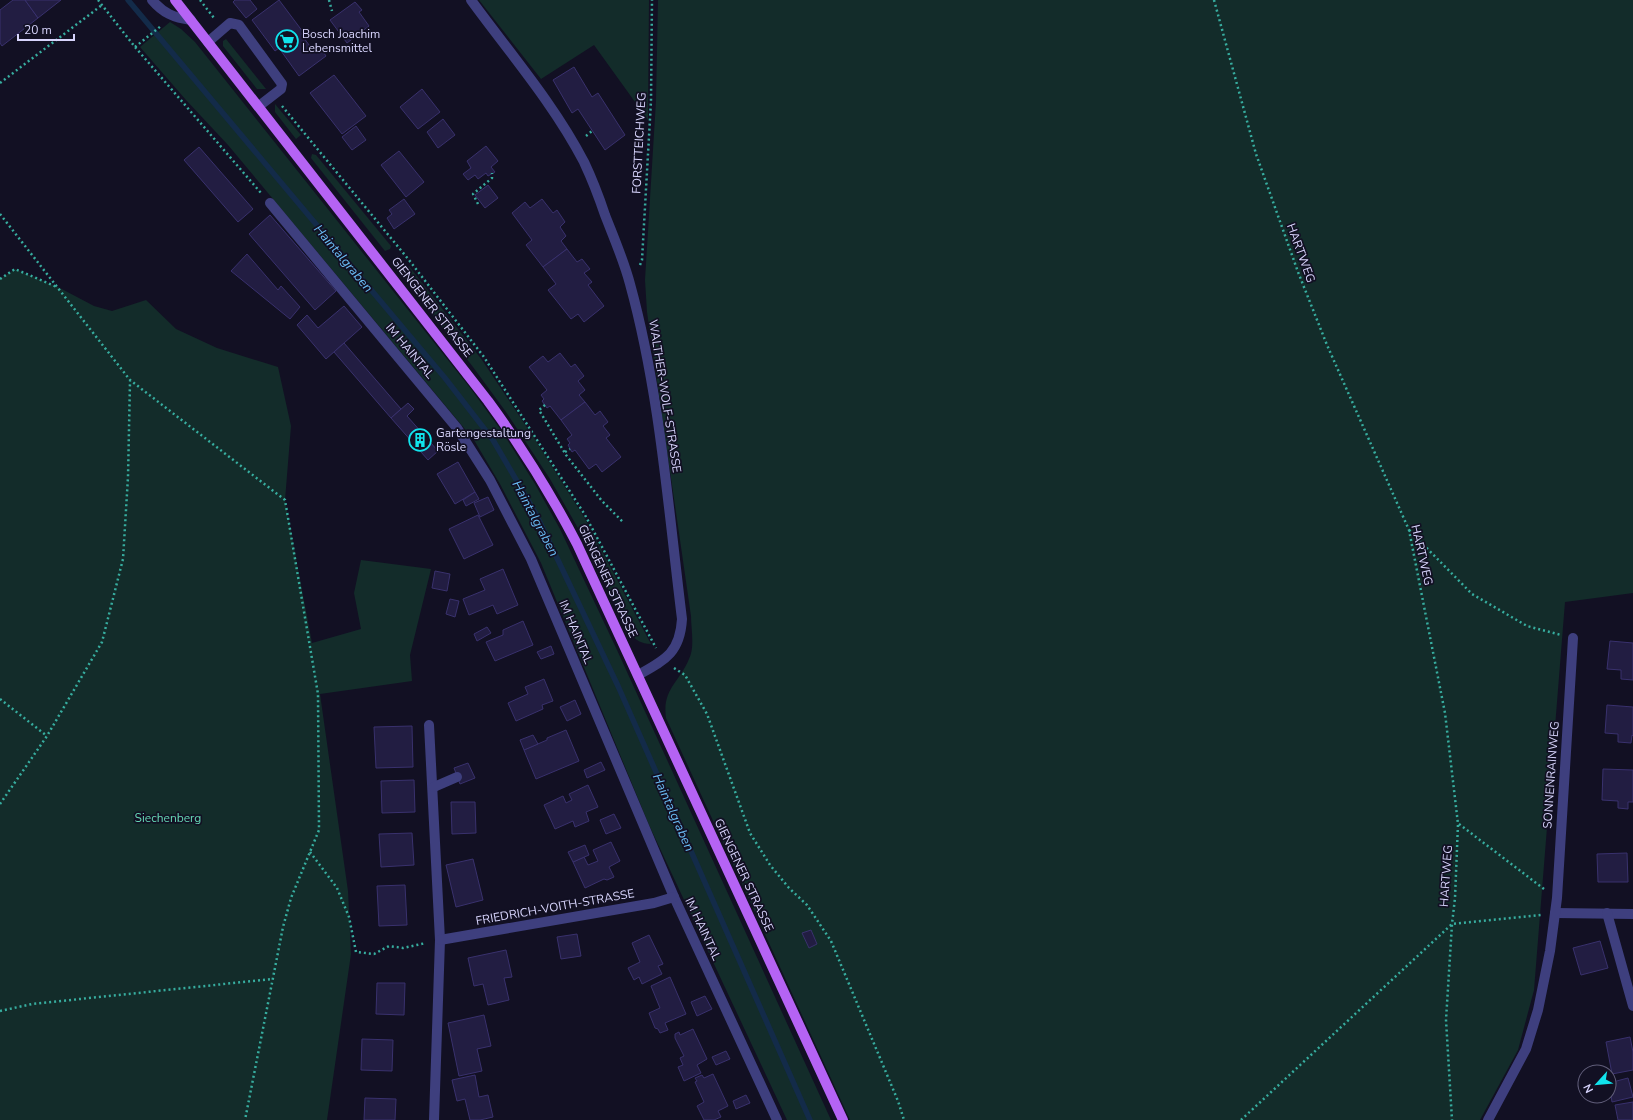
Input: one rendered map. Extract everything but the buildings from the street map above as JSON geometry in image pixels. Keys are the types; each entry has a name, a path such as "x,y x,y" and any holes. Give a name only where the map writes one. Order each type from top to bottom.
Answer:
{"main road":[{"name":"GIENGENER STRASSE","path":"175,0 463,367 514,436 565,520 843,1120"}],"street":[{"path":"152,0 166,13 173,17 191,20"},
{"name":"WALTHER-WOLF-STRASSE","path":"471,0 546,101 574,145 594,185 623,259 630,283 647,358 659,435 682,619 681,633 677,644 663,661 638,675"},
{"path":"208,42 230,23 239,25 282,84 280,88 259,106"},
{"name":"IM HAINTAL","path":"270,203 444,412 466,442 490,480 531,559 674,897 777,1120"},
{"name":"SONNENRAINWEG","path":"1488,1120 1519,1065 1532,1032 1543,990 1555,914 1573,638"},
{"path":"429,725 434,787 440,940 434,1120"},
{"path":"434,787 457,776"},
{"name":"FRIEDRICH-VOITH-STRASSE","path":"440,940 654,903 674,897"},
{"path":"1607,913 1633,1006"},
{"path":"1555,914 1633,914"}],"path":[{"path":"98,0 135,47 270,203"},
{"path":"200,0 222,30"},
{"path":"329,0 332,11"},
{"name":"FORSTTEICHWEG","path":"630,283 637,276 642,260 651,101 652,0"},
{"name":"HARTWEG","path":"1214,0 1256,154 1298,272 1327,345 1408,530 1445,713 1458,824 1455,898 1446,1020 1452,1120"},
{"path":"0,83 102,5"},
{"path":"135,47 165,23"},
{"path":"478,204 473,194 492,178 492,173"},
{"path":"0,214 130,380 285,500 318,694 319,830 290,898 272,979 245,1120"},
{"path":"0,279 15,269 58,287"},
{"path":"0,804 47,736 102,642 123,560 128,477 130,380"},
{"path":"545,405 539,410 565,452 602,501 623,522"},
{"path":"565,452 570,449"},
{"path":"1408,530 1472,594 1527,626 1573,638"},
{"path":"663,661 685,675 707,714 750,834 770,865 789,888 807,905 831,940 898,1101 904,1120"},
{"path":"0,699 47,736"},
{"path":"1458,824 1556,898"},
{"path":"310,852 337,888 349,917 356,952 374,954 389,946 402,948 440,940"},
{"path":"1241,1120 1452,924 1555,914"},
{"path":"0,1011 32,1004 272,979"}],"green space":[{"path":"479,0 649,0 648,120 594,45 541,79"},
{"path":"658,0 1633,0 1633,593 1565,602 1534,990 1518,1050 1480,1120 850,1120 666,718 666,700 689,659 692,649 692,638 691,616 647,312 645,280 656,101"},
{"path":"170,22 181,29 195,42 471,389 503,433 535,484 560,529 617,650 831,1120 787,1120 649,825 541,563 500,484 474,440 228,145 140,47"},
{"path":"226,39 266,89 257,89 223,46 223,41"},
{"path":"275,104 301,135 296,139 275,112"},
{"path":"312,154 316,155 391,246 390,249 385,251 311,158"},
{"path":"409,266 482,360 534,438 584,517 651,644 639,641 629,633 583,537 550,479 506,412 407,282 402,272"},
{"name":"Siechenberg","path":"15,269 58,287 94,306 112,311 146,300 176,329 217,348 278,367 291,426 285,500 312,643 361,629 354,593 361,560 431,569 410,655 412,681 320,694 348,891 351,954 327,1120 0,1120 0,279"}],"waterway":[{"name":"Haintalgraben","path":"128,0 445,378 493,440 536,514 618,686 810,1120"}],"place":[{"name":"Bosch Joachim Lebensmittel","path":"287,41"},
{"name":"Gartengestaltung Rösle","path":"420,440"}]}
